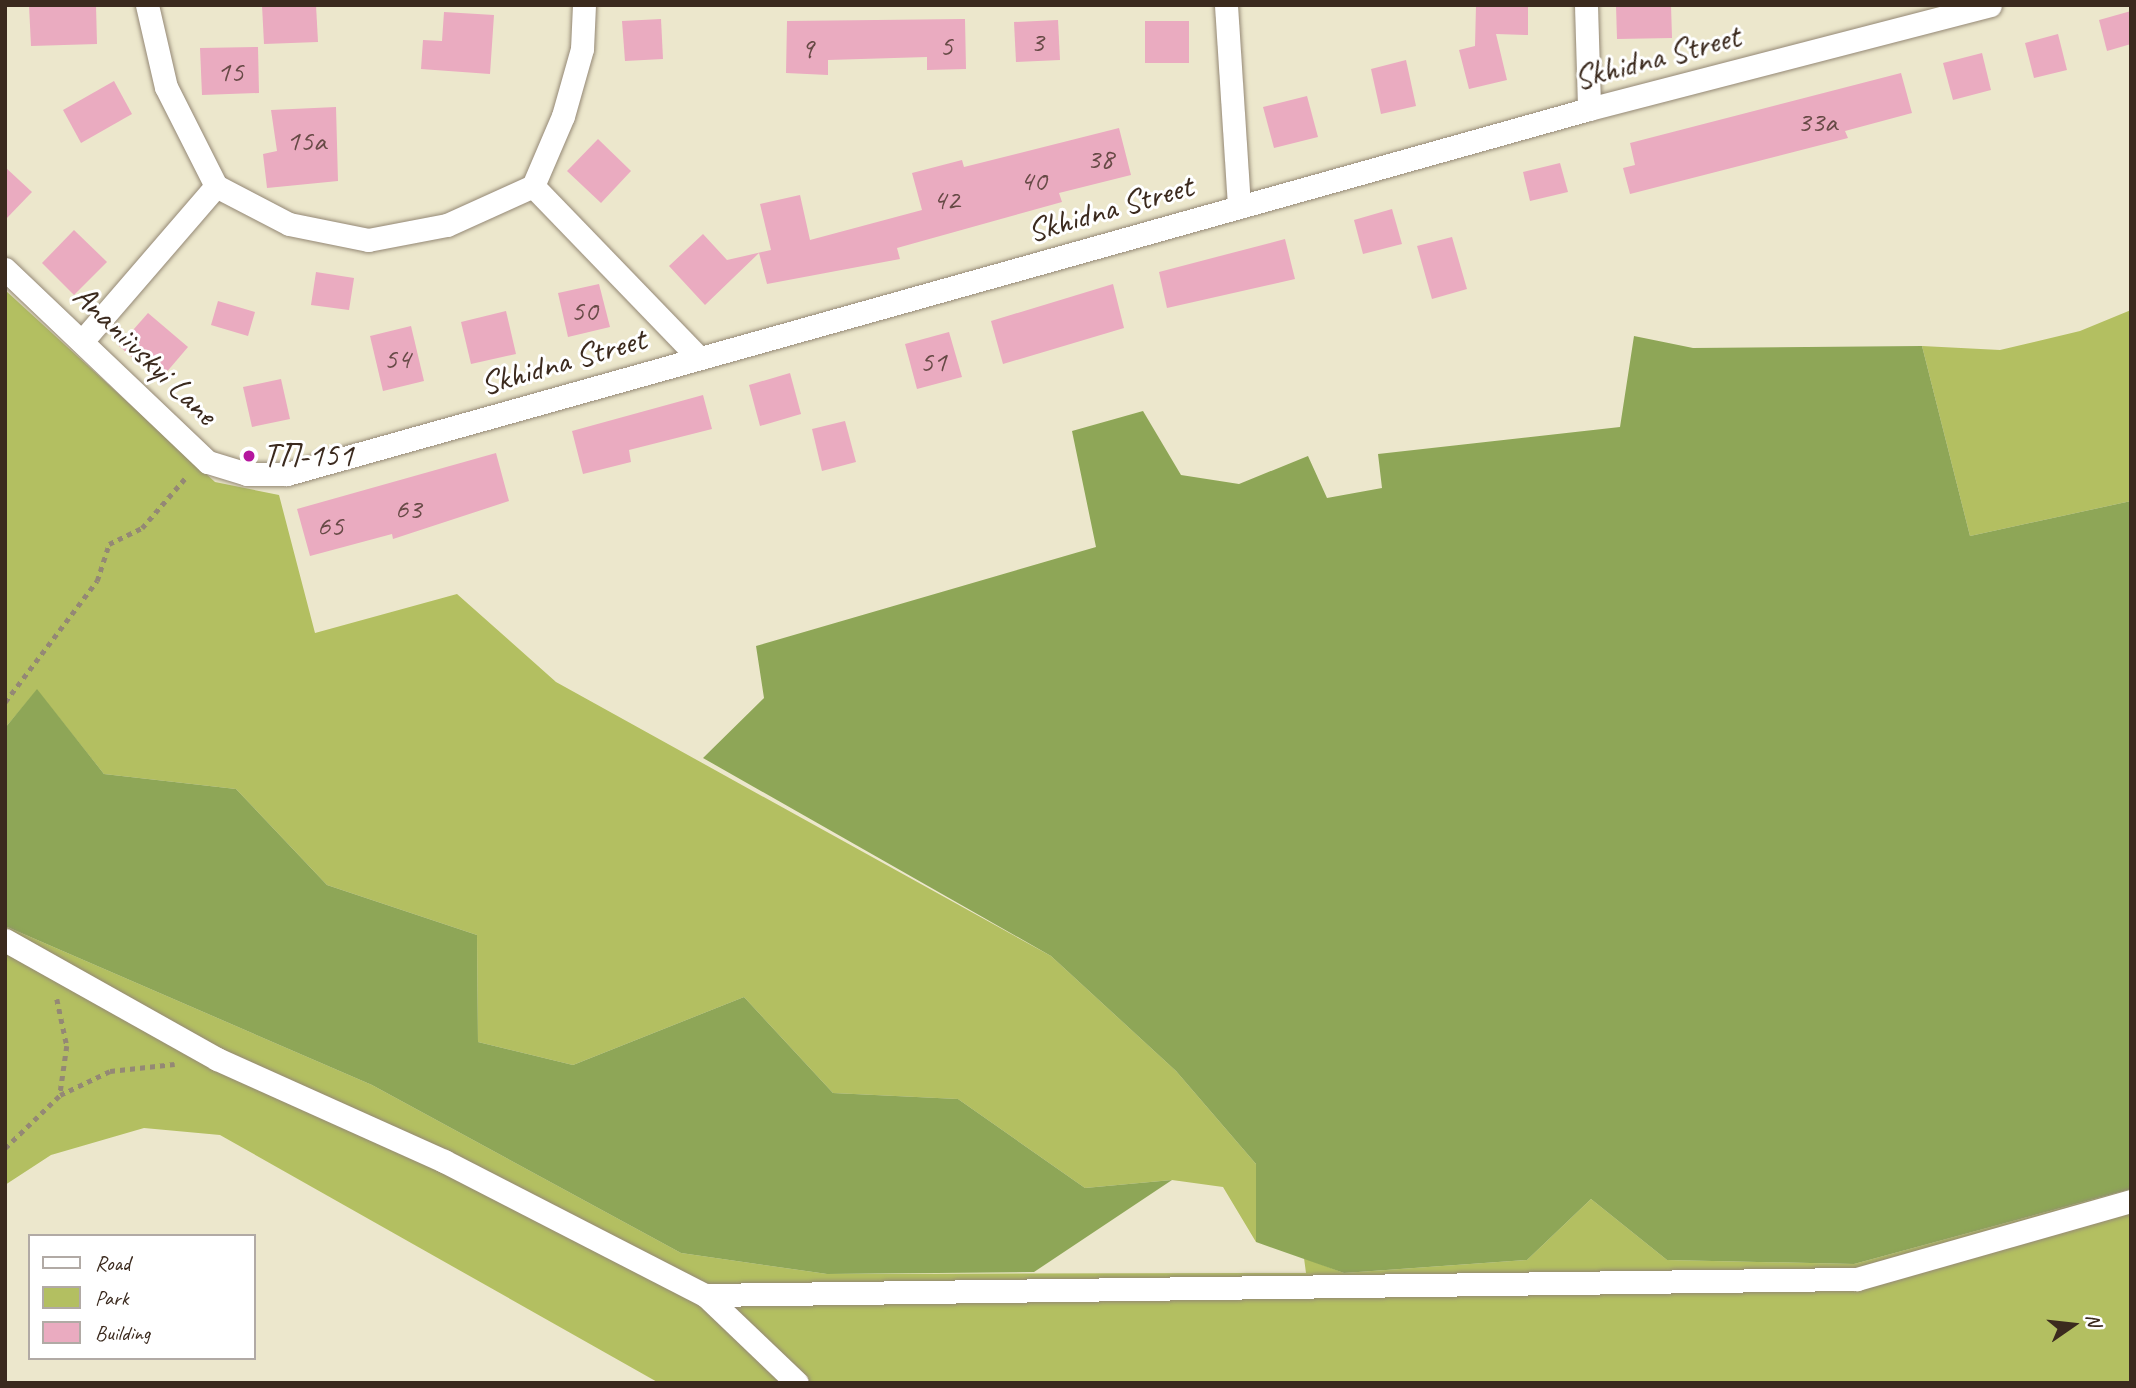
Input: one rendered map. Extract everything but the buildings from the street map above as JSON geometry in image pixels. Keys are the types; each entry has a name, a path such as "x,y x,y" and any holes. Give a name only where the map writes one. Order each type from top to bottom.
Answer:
{"street":[{"path":"147,5 166,87 216,186 289,224 368,240 447,225 533,186 564,116 582,49 584,5"},
{"path":"1226,5 1239,207"},
{"path":"1587,5 1589,109"},
{"name":"Skhidna Street","path":"247,474 287,474 1589,109 1990,5"},
{"path":"84,339 216,186"},
{"path":"533,186 699,358"},
{"name":"Ananiivskyi Lane","path":"5,269 84,339 208,462 247,474"},
{"path":"5,940 217,1059 444,1161 705,1295 797,1383"},
{"path":"705,1295 1857,1279 2131,1201"}],"path":[{"path":"5,702 97,581 109,544 142,528 177,482 208,462"},
{"path":"39,960 60,1005 67,1046 60,1095"},
{"path":"5,1147 60,1095 110,1071 217,1059"}],"green space":[{"path":"5,290 215,482 279,495 315,633 457,594 556,682 1051,956 1176,1071 1256,1164 1256,1242 1223,1187 1172,1180 1085,1188 958,1099 833,1093 744,997 573,1065 478,1042 477,935 327,885 236,789 104,774 37,690 5,728"},
{"path":"2131,310 2131,501 1970,536 1922,346 2000,350 2080,331"},
{"path":"1634,336 1693,348 1922,346 1970,536 2131,501 2131,1189 1854,1264 1667,1260 1591,1199 1527,1260 1344,1273 1256,1242 1256,1164 1176,1071 1051,956 703,758 764,698 756,646 1096,547 1072,431 1143,411 1181,475 1239,484 1308,456 1327,498 1382,488 1378,454 1620,427"},
{"path":"37,689 104,774 236,789 327,885 477,935 478,1042 573,1065 744,997 833,1093 958,1099 1085,1188 1172,1180 1034,1272 827,1274 681,1253 372,1085 5,926 5,728"},
{"path":"5,926 372,1085 681,1253 827,1274 1306,1273 1304,1258 1344,1273 1527,1260 1591,1199 1667,1260 1854,1264 2131,1189 2131,1383 659,1383 220,1135 144,1128 51,1155 5,1185"}],"place":[{"name":"ТП-151","path":"249,456"}]}
